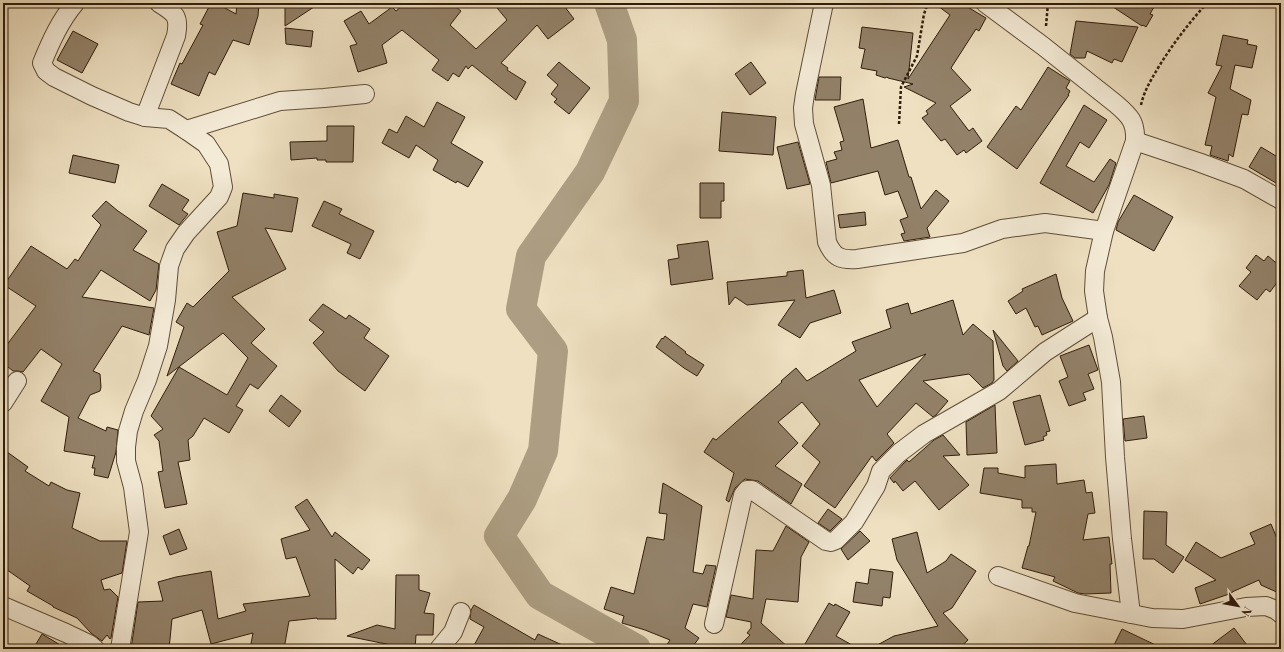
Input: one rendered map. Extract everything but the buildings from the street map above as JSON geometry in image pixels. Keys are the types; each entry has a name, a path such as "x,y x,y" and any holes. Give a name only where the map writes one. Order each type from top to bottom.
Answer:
{"street":[{"path":"75,3 66,14 51,41 42,63 46,71 54,77 92,96 129,112 145,117 169,119 186,130 206,144 212,152 219,164 223,187 219,197 186,233 176,249 169,266 166,300 158,346 150,374 134,411 128,431 126,461 133,487 139,532 120,649"},
{"path":"145,117 176,36 178,26 178,20 175,14 160,3"},
{"path":"824,3 803,108 804,124 821,186 827,242 830,250 836,256 845,260 857,259 963,243 1002,229 1045,223 1104,231"},
{"path":"985,3 1043,46 1127,113 1135,135 1104,231 1095,271 1094,291 1111,382 1115,457 1122,539 1131,614"},
{"path":"186,130 280,101 365,94"},
{"path":"1135,135 1198,162 1244,179 1281,200"},
{"path":"714,624 743,495 747,490 752,490 826,541 831,542 836,540 854,522 876,486 881,471 899,453 924,434 999,391 1046,352 1098,318"},
{"path":"3,403 17,382"},
{"path":"998,576 1075,602 1152,618 1183,619 1246,607 1266,606 1281,614"},
{"path":"3,606 66,632 89,644 95,649"},
{"path":"439,649 453,632 461,612"}],"path":[{"path":"899,124 901,87 917,56 924,14 928,3"},
{"path":"1043,46 1046,31 1048,3"},
{"path":"1135,135 1146,88 1167,53 1187,25 1207,3"}],"waterway":[{"path":"609,3 622,40 624,101 590,172 531,256 521,309 553,351 543,451 522,499 499,536 540,595 636,649"}]}
